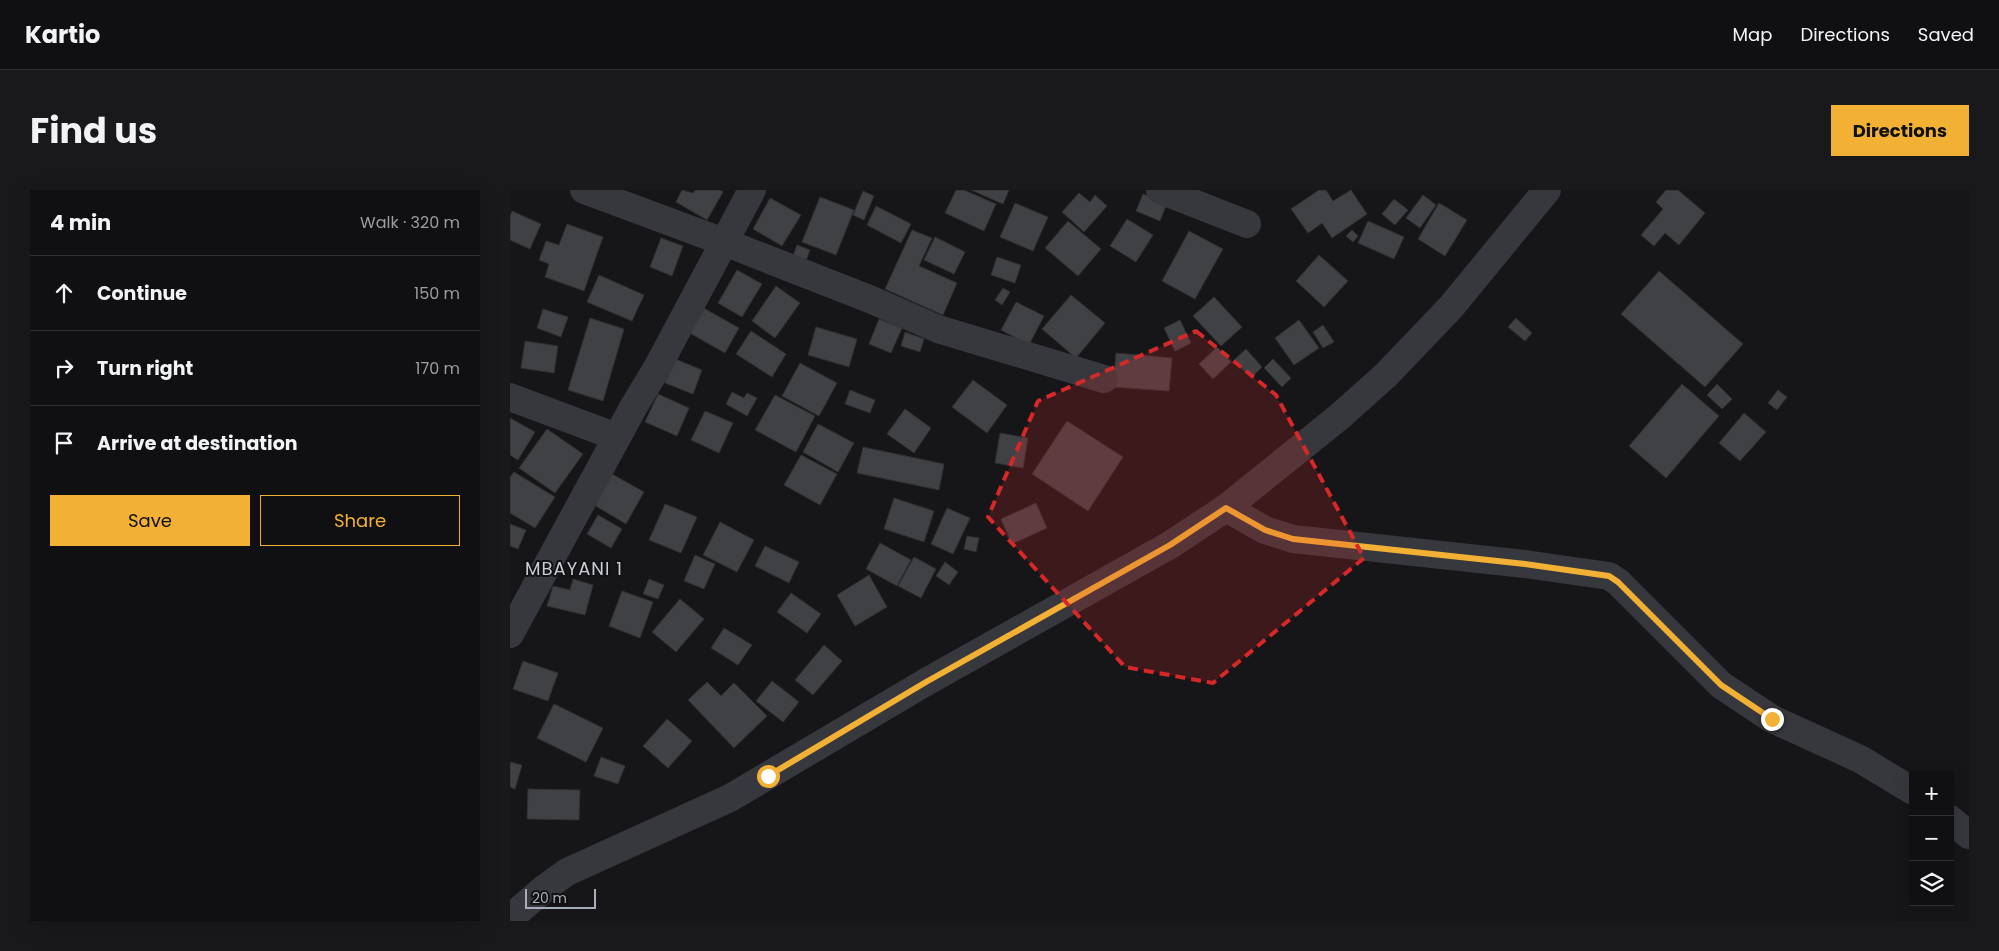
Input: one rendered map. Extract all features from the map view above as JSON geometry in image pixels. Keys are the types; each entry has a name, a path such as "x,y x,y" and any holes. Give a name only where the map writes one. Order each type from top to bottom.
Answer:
{"street":[{"path":"584,190 872,300 938,329 1104,379"},
{"path":"512,626 657,368 752,190"},
{"path":"1160,190 1247,224"},
{"path":"510,918 567,872 730,798 926,682 1170,545 1226,508 1339,417 1386,375 1451,307 1547,190"},
{"path":"510,397 617,438"},
{"path":"1226,508 1265,530 1293,539 1525,564 1609,576 1618,582 1721,685 1772,719 1860,760 1909,789"},
{"path":"1954,822 1969,835"}],"highlighted area":[{"path":"1196,331 1276,395 1364,558 1213,683 1125,667 988,517 1038,401"}],"building":[{"path":"682,190 693,193 695,190 720,190 723,192 707,220 676,202"},
{"path":"956,190 964,190 996,204 984,231 945,213"},
{"path":"971,190 1009,190 1003,204"},
{"path":"1319,190 1326,190 1333,201 1351,190 1367,214 1332,238 1322,223 1308,233 1291,209"},
{"path":"1666,190 1678,190 1705,213 1679,245 1665,233 1654,246 1641,235 1663,209 1656,202"},
{"path":"863,191 874,196 864,220 853,215"},
{"path":"1079,193 1090,202 1095,195 1107,206 1084,232 1062,212"},
{"path":"1143,194 1167,203 1160,221 1136,211"},
{"path":"1423,195 1436,205 1420,228 1406,218"},
{"path":"820,197 854,210 836,255 802,242"},
{"path":"770,198 801,215 782,246 753,229"},
{"path":"1394,199 1408,210 1395,225 1382,214"},
{"path":"1015,203 1048,217 1033,251 1000,237"},
{"path":"1439,203 1467,220 1445,256 1418,239"},
{"path":"876,206 911,224 901,243 867,225"},
{"path":"512,211 541,224 530,249 510,240 510,217"},
{"path":"1127,219 1153,235 1136,262 1110,246"},
{"path":"1068,221 1101,249 1078,276 1045,248"},
{"path":"1368,221 1404,237 1394,259 1358,243"},
{"path":"567,224 603,237 584,291 545,277 549,264 539,260 546,241 559,245"},
{"path":"912,230 932,238 919,266 957,283 943,315 885,289"},
{"path":"1352,230 1358,236 1353,242 1346,236"},
{"path":"1189,231 1223,249 1195,299 1162,281"},
{"path":"935,237 965,252 954,274 924,260"},
{"path":"661,238 683,246 672,276 650,267"},
{"path":"797,245 810,250 805,263 792,259"},
{"path":"1319,255 1348,281 1324,307 1296,281"},
{"path":"997,257 1021,265 1015,283 991,275"},
{"path":"737,270 762,284 742,317 718,303"},
{"path":"1659,271 1743,344 1705,387 1621,314"},
{"path":"599,275 644,295 632,321 587,302"},
{"path":"776,286 800,303 775,338 752,321"},
{"path":"1003,288 1010,292 1002,305 995,300"},
{"path":"1071,295 1105,323 1076,358 1042,329"},
{"path":"1214,297 1242,327 1221,346 1193,316"},
{"path":"1016,302 1044,316 1029,345 1001,330"},
{"path":"700,306 739,328 725,353 686,331"},
{"path":"543,309 568,317 561,337 537,328"},
{"path":"590,318 624,329 603,401 568,390"},
{"path":"1516,318 1532,333 1525,341 1508,327"},
{"path":"879,319 902,328 891,353 869,344"},
{"path":"1180,320 1191,343 1175,351 1164,328"},
{"path":"1299,320 1319,348 1294,365 1275,338"},
{"path":"1323,325 1334,342 1323,348 1313,332"},
{"path":"816,327 857,339 849,367 808,355"},
{"path":"751,331 786,354 772,377 736,354"},
{"path":"905,332 924,339 920,352 901,346"},
{"path":"525,341 558,346 554,373 521,368"},
{"path":"1217,347 1231,362 1213,379 1199,364"},
{"path":"1246,349 1262,367 1251,378 1234,360"},
{"path":"1116,353 1172,358 1169,391 1113,387"},
{"path":"675,359 702,370 693,394 665,383"},
{"path":"1273,359 1291,378 1282,387 1264,368"},
{"path":"800,363 837,383 819,416 782,396"},
{"path":"973,380 1007,405 987,433 952,407"},
{"path":"1682,384 1719,416 1666,478 1629,446"},
{"path":"1717,384 1732,399 1722,409 1707,395"},
{"path":"850,390 875,400 870,413 845,404"},
{"path":"1778,390 1787,397 1777,410 1768,403"},
{"path":"732,392 744,398 747,393 757,398 747,416 726,404"},
{"path":"658,394 689,408 677,436 645,422"},
{"path":"775,395 815,416 796,452 755,430"},
{"path":"905,409 931,428 914,453 887,434"},
{"path":"705,411 733,423 719,453 691,440"},
{"path":"1744,413 1766,432 1740,461 1719,443"},
{"path":"510,418 535,432 518,460 510,455"},
{"path":"1067,421 1123,457 1088,511 1032,474"},
{"path":"818,424 854,443 838,472 803,452"},
{"path":"547,429 583,454 555,493 519,468"},
{"path":"1000,433 1028,438 1023,468 995,463"},
{"path":"863,447 944,464 939,490 857,473"},
{"path":"801,455 837,474 820,505 784,485"},
{"path":"514,472 555,497 535,528 510,513 510,477"},
{"path":"612,474 644,492 626,524 594,505"},
{"path":"894,498 934,511 924,542 884,529"},
{"path":"1036,503 1047,528 1012,544 1001,519"},
{"path":"665,504 697,517 681,553 649,540"},
{"path":"947,508 970,518 953,554 931,544"},
{"path":"598,515 622,529 611,548 587,534"},
{"path":"720,522 754,540 737,572 703,555"},
{"path":"510,524 526,530 518,549 510,546"},
{"path":"967,536 979,538 976,552 964,549"},
{"path":"880,543 911,560 897,586 866,569"},
{"path":"765,546 799,562 789,583 755,566"},
{"path":"695,555 715,564 704,589 684,581"},
{"path":"914,557 936,569 921,598 898,586"},
{"path":"945,562 958,572 949,585 936,576"},
{"path":"869,575 887,607 855,626 837,595"},
{"path":"573,579 593,585 585,615 547,606 553,586 570,590"},
{"path":"649,579 664,585 658,599 643,594"},
{"path":"622,591 653,602 640,638 609,626"},
{"path":"791,593 821,614 807,633 777,612"},
{"path":"680,599 704,619 676,652 652,632"},
{"path":"724,628 752,645 738,665 711,648"},
{"path":"824,645 842,661 813,695 795,680"},
{"path":"523,661 558,673 548,701 513,689"},
{"path":"772,681 799,702 783,722 756,701"},
{"path":"707,682 721,696 734,683 767,716 734,748 688,700"},
{"path":"554,704 603,728 586,762 537,738"},
{"path":"667,719 692,741 668,768 643,746"},
{"path":"601,757 625,766 618,784 594,776"},
{"path":"510,762 522,765 515,789 510,787"},
{"path":"528,789 580,790 579,820 527,819"}],"district":[{"name":"MBAYANI 1","path":"574,568"}],"route":[{"path":"768,776 926,682 1170,545 1226,508 1265,530 1293,539 1525,564 1599,573 1609,576 1618,582 1721,685 1772,719"}]}
